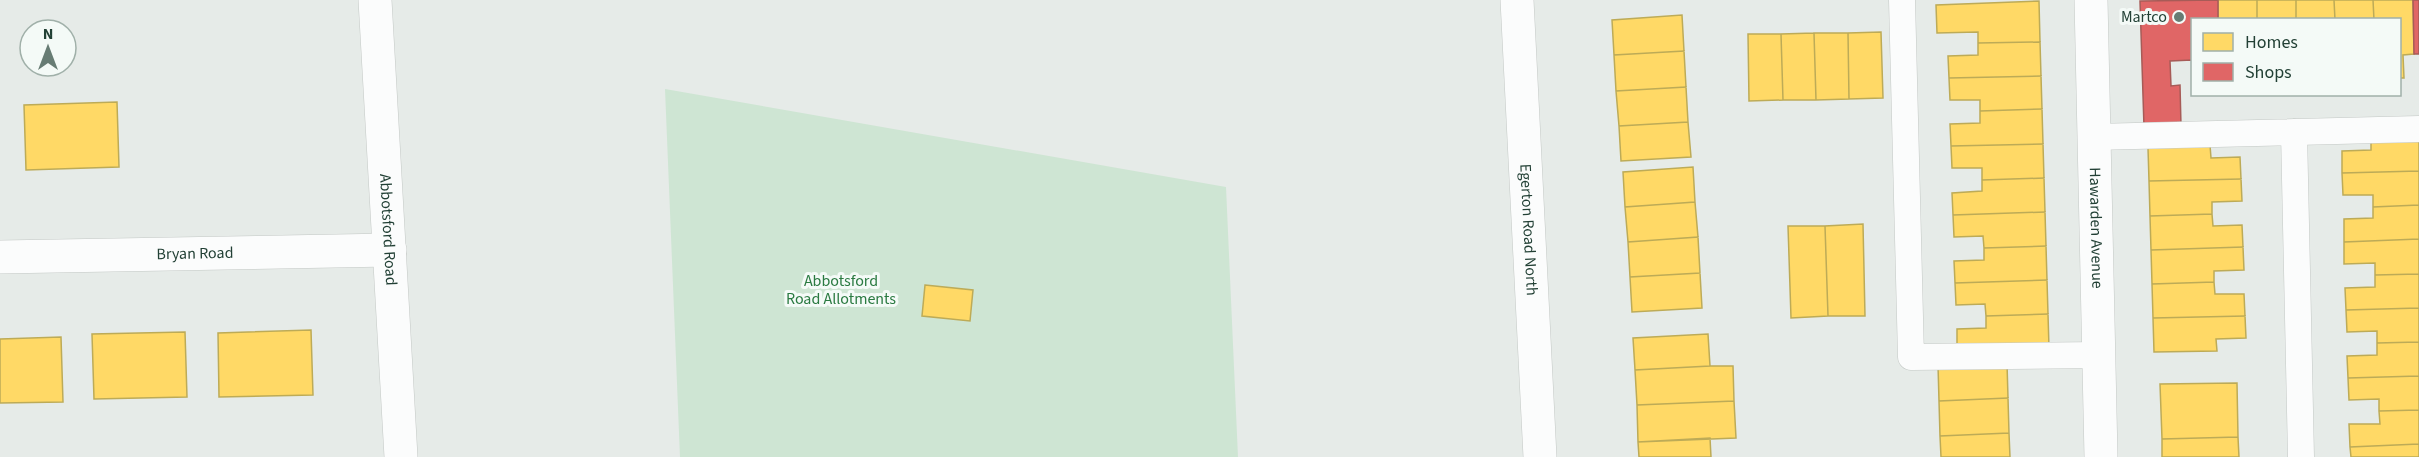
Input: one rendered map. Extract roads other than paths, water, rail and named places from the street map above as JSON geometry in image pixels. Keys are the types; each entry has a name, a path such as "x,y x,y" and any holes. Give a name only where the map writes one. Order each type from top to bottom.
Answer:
{"street":[{"name":"Abbotsford Road","path":"375,0 401,457"},
{"name":"Egerton Road North","path":"1517,0 1540,457"},
{"name":"Hawarden Avenue","path":"2091,0 2101,457"},
{"name":"Bryan Road","path":"0,257 390,250"}],"lane":[{"path":"1902,0 1911,357 2099,355"},
{"path":"2094,137 2419,129"},
{"path":"2294,132 2301,457"}],"place":[{"name":"Martco","path":"2179,17"}],"park label":[{"name":"Abbotsford Road Allotments","path":"841,290"}]}
